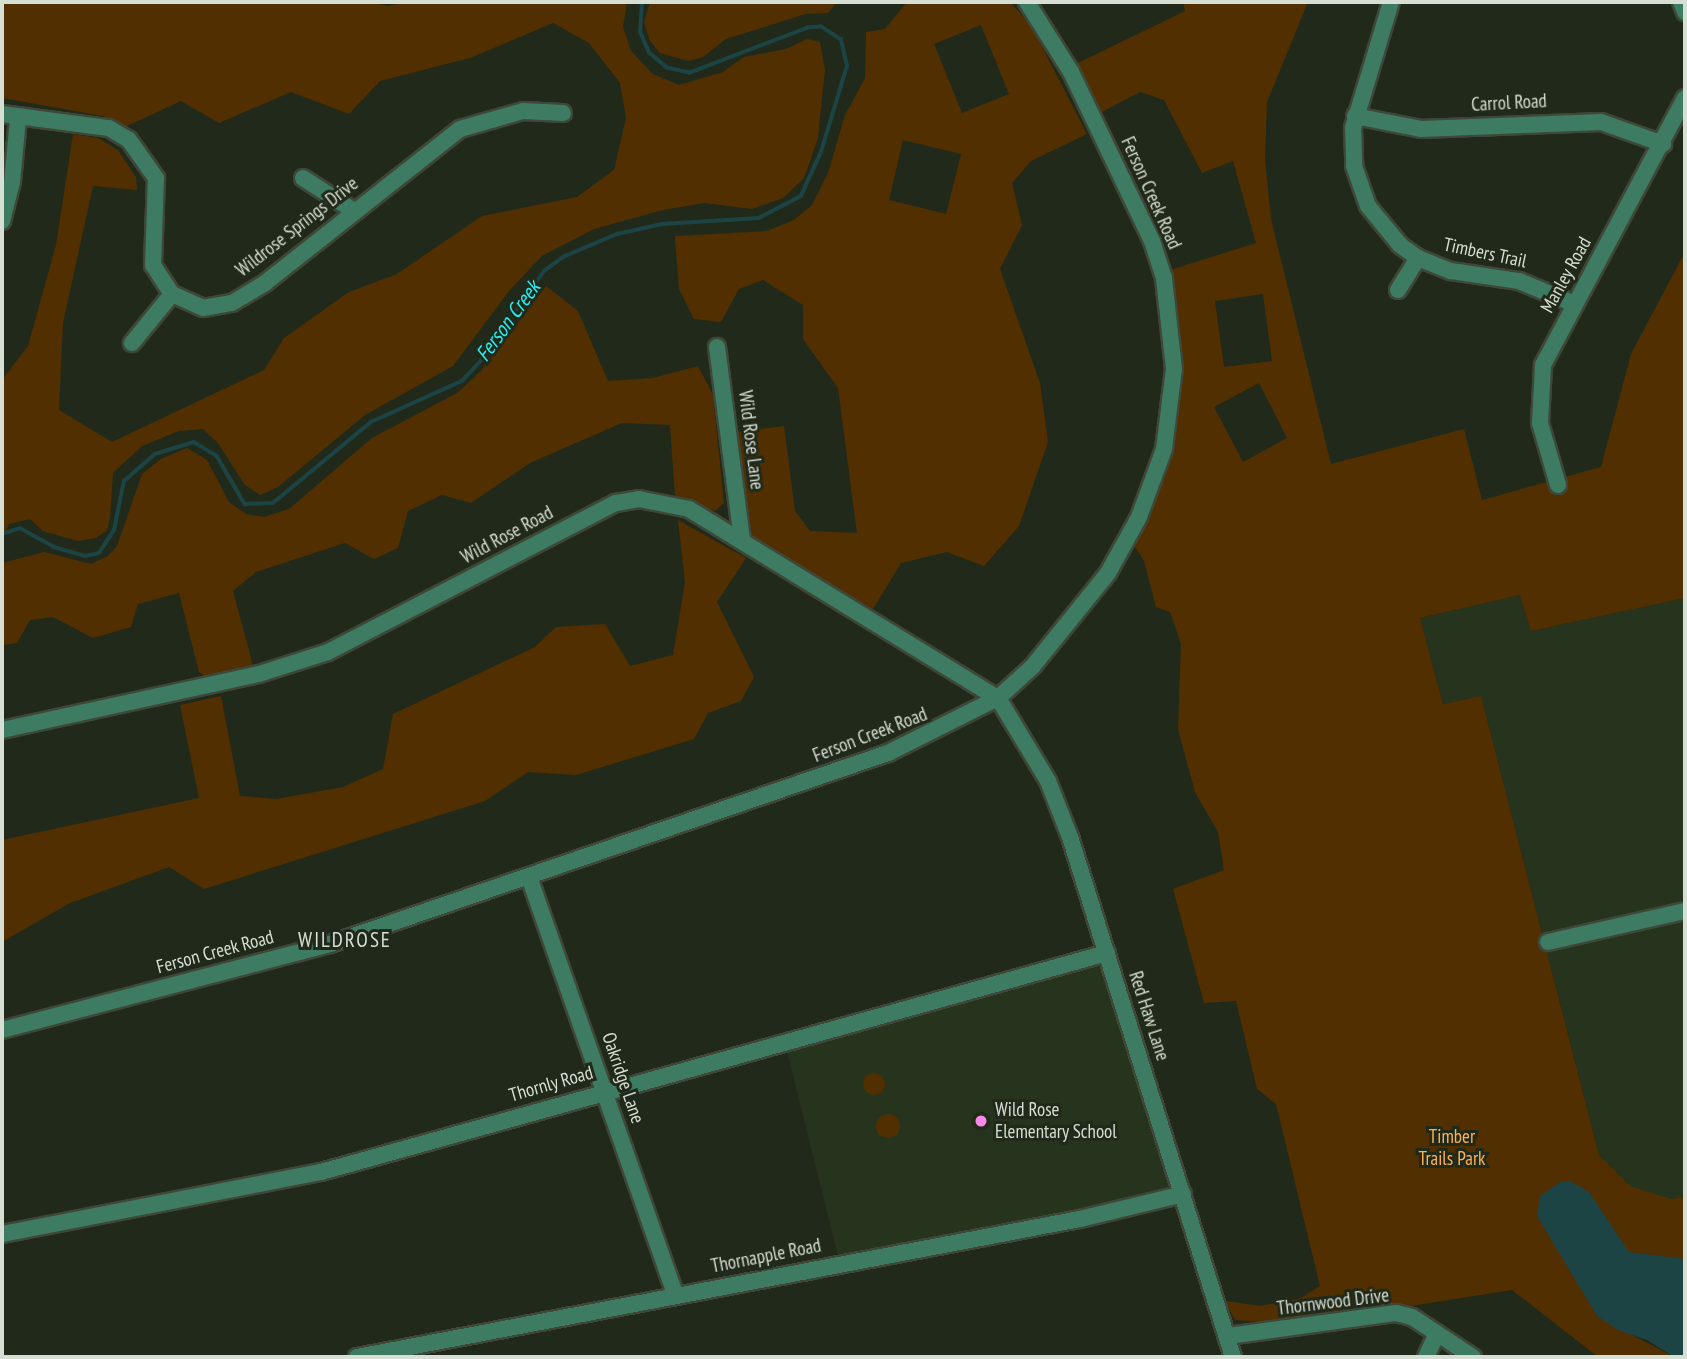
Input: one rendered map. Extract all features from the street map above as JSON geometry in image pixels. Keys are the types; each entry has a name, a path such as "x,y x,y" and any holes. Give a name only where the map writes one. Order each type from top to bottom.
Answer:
{"street":[{"name":"Ferson Creek Road","path":"2,1030 330,944 888,753 998,698 1062,633 1124,546 1164,449 1174,369 1164,278 1148,230 1068,65 1027,2"},
{"name":"Timbers Trail","path":"1391,2 1355,116 1353,155 1363,196 1383,228 1418,258 1451,271 1519,281 1572,303"},
{"path":"1681,2 1685,12"},
{"name":"Manley Road","path":"1558,485 1540,424 1539,390 1543,365 1572,303 1663,144 1685,98"},
{"name":"Wildrose Springs Drive","path":"172,294 203,308 232,303 460,129 523,111 563,114"},
{"path":"2,221 12,182 10,116 109,128 144,155 156,178 153,265 172,294 132,343"},
{"name":"Carrol Road","path":"1355,116 1420,129 1601,122 1663,144"},
{"path":"303,178 354,211"},
{"path":"1398,290 1418,258"},
{"name":"Wild Rose Lane","path":"718,347 742,539"},
{"name":"Wild Rose Road","path":"2,730 259,674 328,652 616,503 663,501 689,509 742,539 998,698"},
{"name":"Red Haw Lane","path":"998,698 1048,781 1107,953 1233,1357"},
{"name":"Oakridge Lane","path":"529,877 675,1294"},
{"path":"1548,942 1685,911"},
{"name":"Thornly Road","path":"2,1234 321,1172 1107,953"},
{"name":"Thornapple Road","path":"357,1357 675,1294 1080,1219 1183,1194"},
{"name":"Thornwood Drive","path":"1228,1336 1396,1313 1437,1334 1473,1357"},
{"path":"1426,1357 1437,1334"}],"shaded area":[{"path":"1520,595 1531,631 1685,598 1685,1273 1628,1267 1481,696 1443,704 1420,618"},
{"name":"Wild Rose Elementary School","path":"1105,958 1180,1196 839,1260 786,1047"}],"green space":[{"path":"2,2 370,2 388,6 406,2 627,2 623,27 631,51 653,74 679,85 723,72 744,57 786,49 807,39 820,42 825,70 818,138 804,178 783,198 752,209 704,203 663,210 594,229 542,256 509,291 453,366 365,415 278,487 260,495 245,485 218,443 203,429 179,431 142,446 113,473 107,530 96,538 78,541 43,531 30,519 9,524 2,540 2,380 28,346 56,245 73,134 98,138 118,150 136,177 137,190 93,186 63,323 59,410 112,442 264,370 284,338 349,292 397,274 482,216 577,197 614,170 626,118 620,83 589,43 553,23 470,58 380,81 349,114 291,92 219,123 181,101 125,127 103,116 2,98"},
{"path":"650,2 837,2 828,13 806,14 726,39 703,57 688,61 660,53 650,41 644,22"},
{"path":"907,2 1012,4 1032,27 1087,134 1031,161 1012,183 1022,225 1000,269 1040,383 1048,442 1019,526 984,566 947,552 901,563 873,609 749,535 745,526 737,432 784,426 795,511 810,531 857,533 838,388 803,339 803,305 763,280 739,289 721,322 694,319 679,289 675,236 767,231 794,220 812,205 828,173 845,115 865,78 866,32 885,29","holes":["981,25 1009,94 962,113 934,44","903,140 961,154 946,214 889,200"]},
{"name":"Timber Trails Park","path":"1183,2 1308,2 1267,102 1265,160 1271,219 1331,464 1464,429 1482,500 1601,467 1631,354 1685,252 1685,598 1531,631 1520,595 1420,618 1443,704 1481,696 1599,1155 1630,1186 1671,1199 1685,1197 1685,1259 1629,1252 1576,1278 1598,1317 1674,1357 1598,1357 1512,1290 1347,1316 1345,1311 1264,1322 1235,1320 1225,1301 1261,1306 1301,1298 1320,1286 1276,1104 1257,1089 1236,1001 1204,1003 1173,889 1224,870 1218,832 1195,792 1178,729 1181,644 1170,612 1156,607 1144,561 1134,545 1172,444 1179,395 1179,330 1167,271 1256,243 1233,161 1202,173 1164,100 1140,92 1100,113 1076,64 1185,11","holes":["1263,294 1272,361 1224,367 1215,301","1259,383 1287,438 1243,462 1214,407"]},
{"path":"546,286 578,311 608,381 653,378 698,366 713,395 724,503 715,511 675,496 670,425 622,423 530,463 471,503 442,495 408,511 398,548 374,559 345,543 256,572 233,591 254,669 210,679 199,672 179,593 138,604 131,627 93,638 53,617 30,620 17,643 2,645 2,563 44,552 91,564 108,556 117,546 142,474 161,459 187,448 207,460 229,502 246,514 264,517 289,509 372,438 457,393 480,372"},
{"path":"678,520 746,558 717,602 754,677 741,701 708,713 694,739 576,775 528,772 485,801 204,889 169,867 70,903 2,942 2,840 199,798 180,705 221,696 240,796 276,799 343,787 383,769 393,714 535,647 556,627 605,624 630,666 673,655 685,582"},
{"path":"874,1073 884,1080 885,1084 878,1094 874,1095 864,1088 863,1084 870,1074"},
{"path":"888,1114 899,1121 900,1126 893,1137 888,1138 877,1131 876,1126 883,1115"}],"water":[{"path":"1570,1181 1589,1192 1629,1252 1685,1259 1685,1357 1674,1357 1647,1340 1620,1331 1598,1317 1537,1216 1540,1196 1560,1182"}],"waterway":[{"name":"Ferson Creek","path":"2,534 20,528 54,547 85,556 99,553 114,530 124,481 155,454 194,442 217,456 245,504 273,503 371,422 462,381 485,356 544,271 565,256 617,234 662,224 759,218 801,196 821,152 847,66 841,40 821,27 808,28 690,73 667,68 649,53 640,32 642,2"}],"place":[{"name":"Wild Rose Elementary School","path":"981,1121"}],"district":[{"name":"WILDROSE","path":"345,940"}]}
